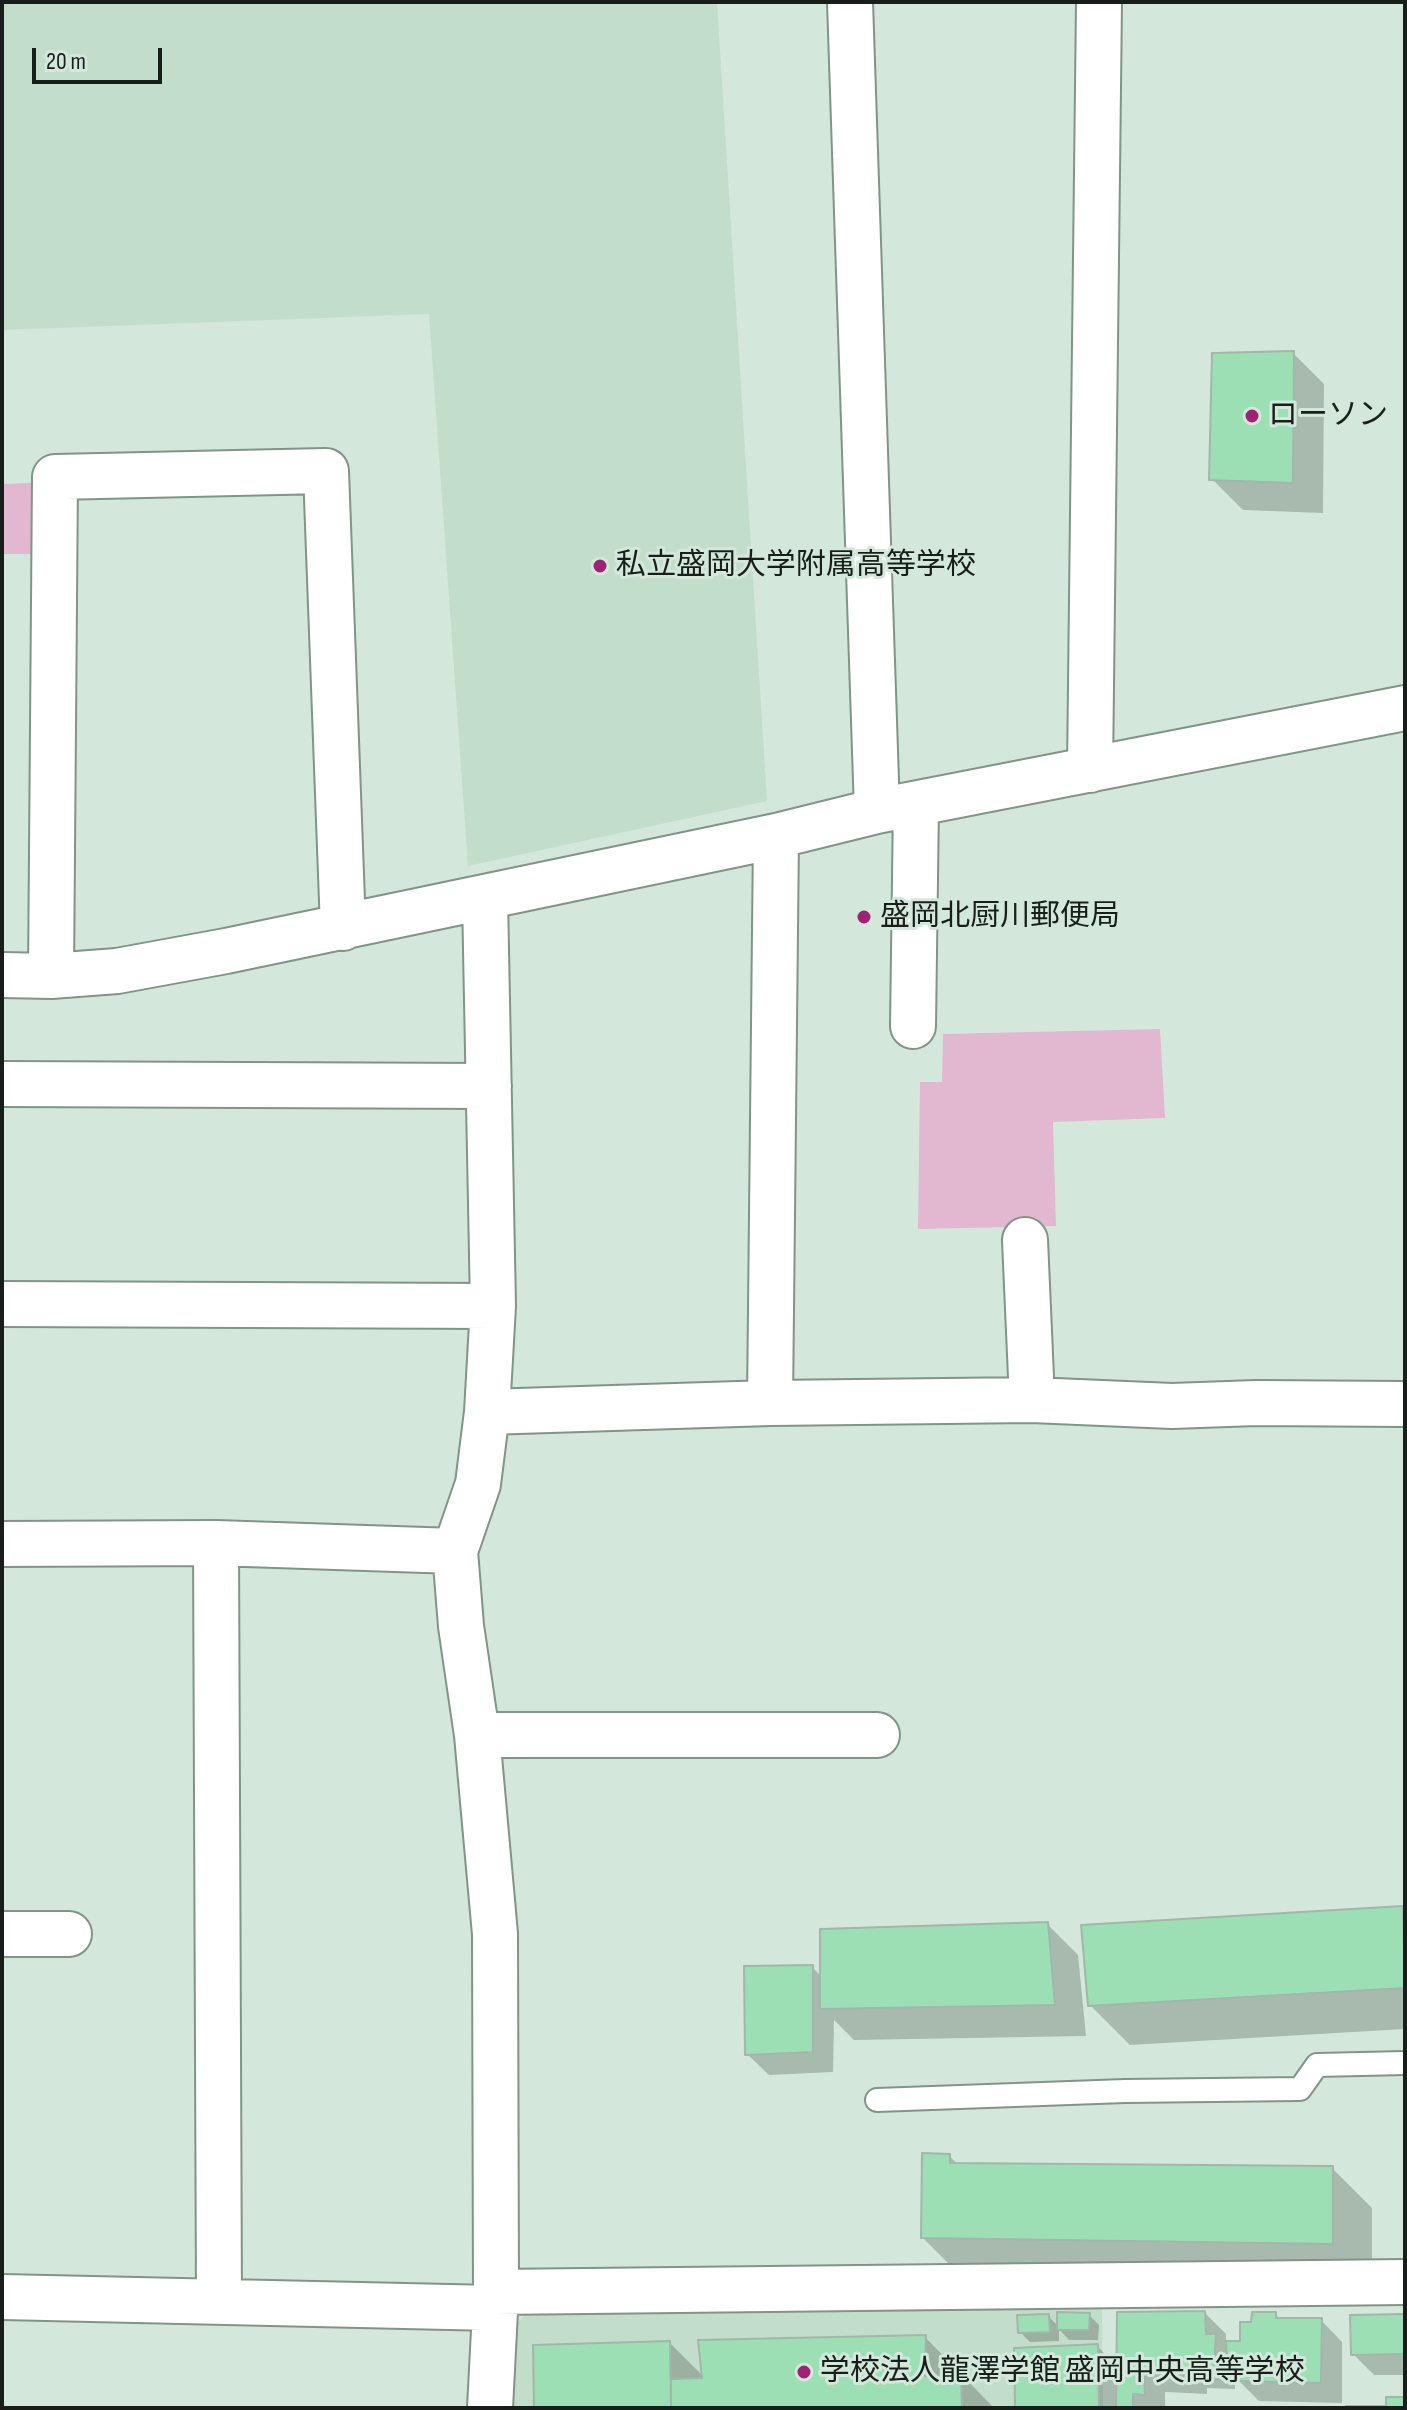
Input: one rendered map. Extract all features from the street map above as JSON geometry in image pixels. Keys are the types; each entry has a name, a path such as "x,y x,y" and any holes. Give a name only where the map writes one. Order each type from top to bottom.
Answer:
{"street":[{"path":"850,2 896,808 913,1026"},
{"path":"1090,770 1099,2"},
{"path":"51,976 55,477 326,471 343,928"},
{"path":"2,975 51,976 117,971 343,928 896,808 1405,708"},
{"path":"770,1403 776,836"},
{"path":"485,898 493,1306 487,1412 478,1484 455,1551 461,1626 477,1735 495,1934 495,2300 490,2408"},
{"path":"2,1084 489,1086"},
{"path":"1025,1240 1032,1400"},
{"path":"2,1304 493,1306"},
{"path":"487,1412 770,1403 1032,1400 1172,1406 1405,1404"},
{"path":"2,1544 216,1543 455,1551"},
{"path":"216,1543 219,2300"},
{"path":"477,1735 877,1735"},
{"path":"2,1934 69,1934"},
{"path":"2,2297 495,2300 1405,2282"}],"lane":[{"path":"877,2100 1125,2091 1300,2089 1317,2065 1405,2063"}],"shaded area":[{"name":"私立盛岡大学附属高等学校","path":"2,2 717,2 767,801 468,866 429,314 2,330"},
{"path":"31,483 32,554 2,554 2,484"},
{"path":"1160,1029 1165,1118 1053,1122 1056,1226 918,1229 920,1082 942,1082 943,1034"},
{"name":"学校法人龍澤学館 盛岡中央高等学校","path":"535,2304 1102,2306 1103,2408 506,2408 505,2336"}],"building":[{"name":"ローソン","path":"1294,351 1293,483 1209,480 1212,353"},
{"path":"1403,1906 1405,1988 1088,2006 1081,1925"},
{"path":"1048,1922 1055,2005 820,2009 820,1929"},
{"path":"813,1965 813,2052 745,2055 744,1966"},
{"path":"922,2153 950,2154 950,2163 1333,2166 1333,2244 921,2238"},
{"path":"1205,2311 1206,2334 1216,2334 1214,2369 1186,2368 1186,2374 1144,2372 1145,2395 1133,2394 1133,2408 1116,2408 1117,2312"},
{"path":"1057,2312 1090,2313 1089,2330 1057,2330"},
{"path":"1252,2312 1276,2312 1276,2318 1322,2318 1321,2383 1236,2381 1236,2360 1227,2360 1226,2341 1240,2341 1240,2322 1251,2322"},
{"path":"1049,2314 1050,2332 1018,2333 1017,2315"},
{"path":"1405,2314 1405,2354 1351,2355 1350,2315"},
{"path":"926,2335 925,2376 961,2373 962,2408 671,2408 671,2379 702,2378 698,2340"},
{"path":"670,2341 671,2408 534,2408 533,2345"},
{"path":"1098,2344 1099,2408 1015,2408 1014,2348"},
{"path":"1386,2397 1405,2397 1405,2408 1346,2408 1386,2406"}],"place":[{"name":"ローソン","path":"1252,416"},
{"name":"私立盛岡大学附属高等学校","path":"600,566"},
{"name":"盛岡北厨川郵便局","path":"864,917"},
{"name":"学校法人龍澤学館 盛岡中央高等学校","path":"804,2372"}]}
